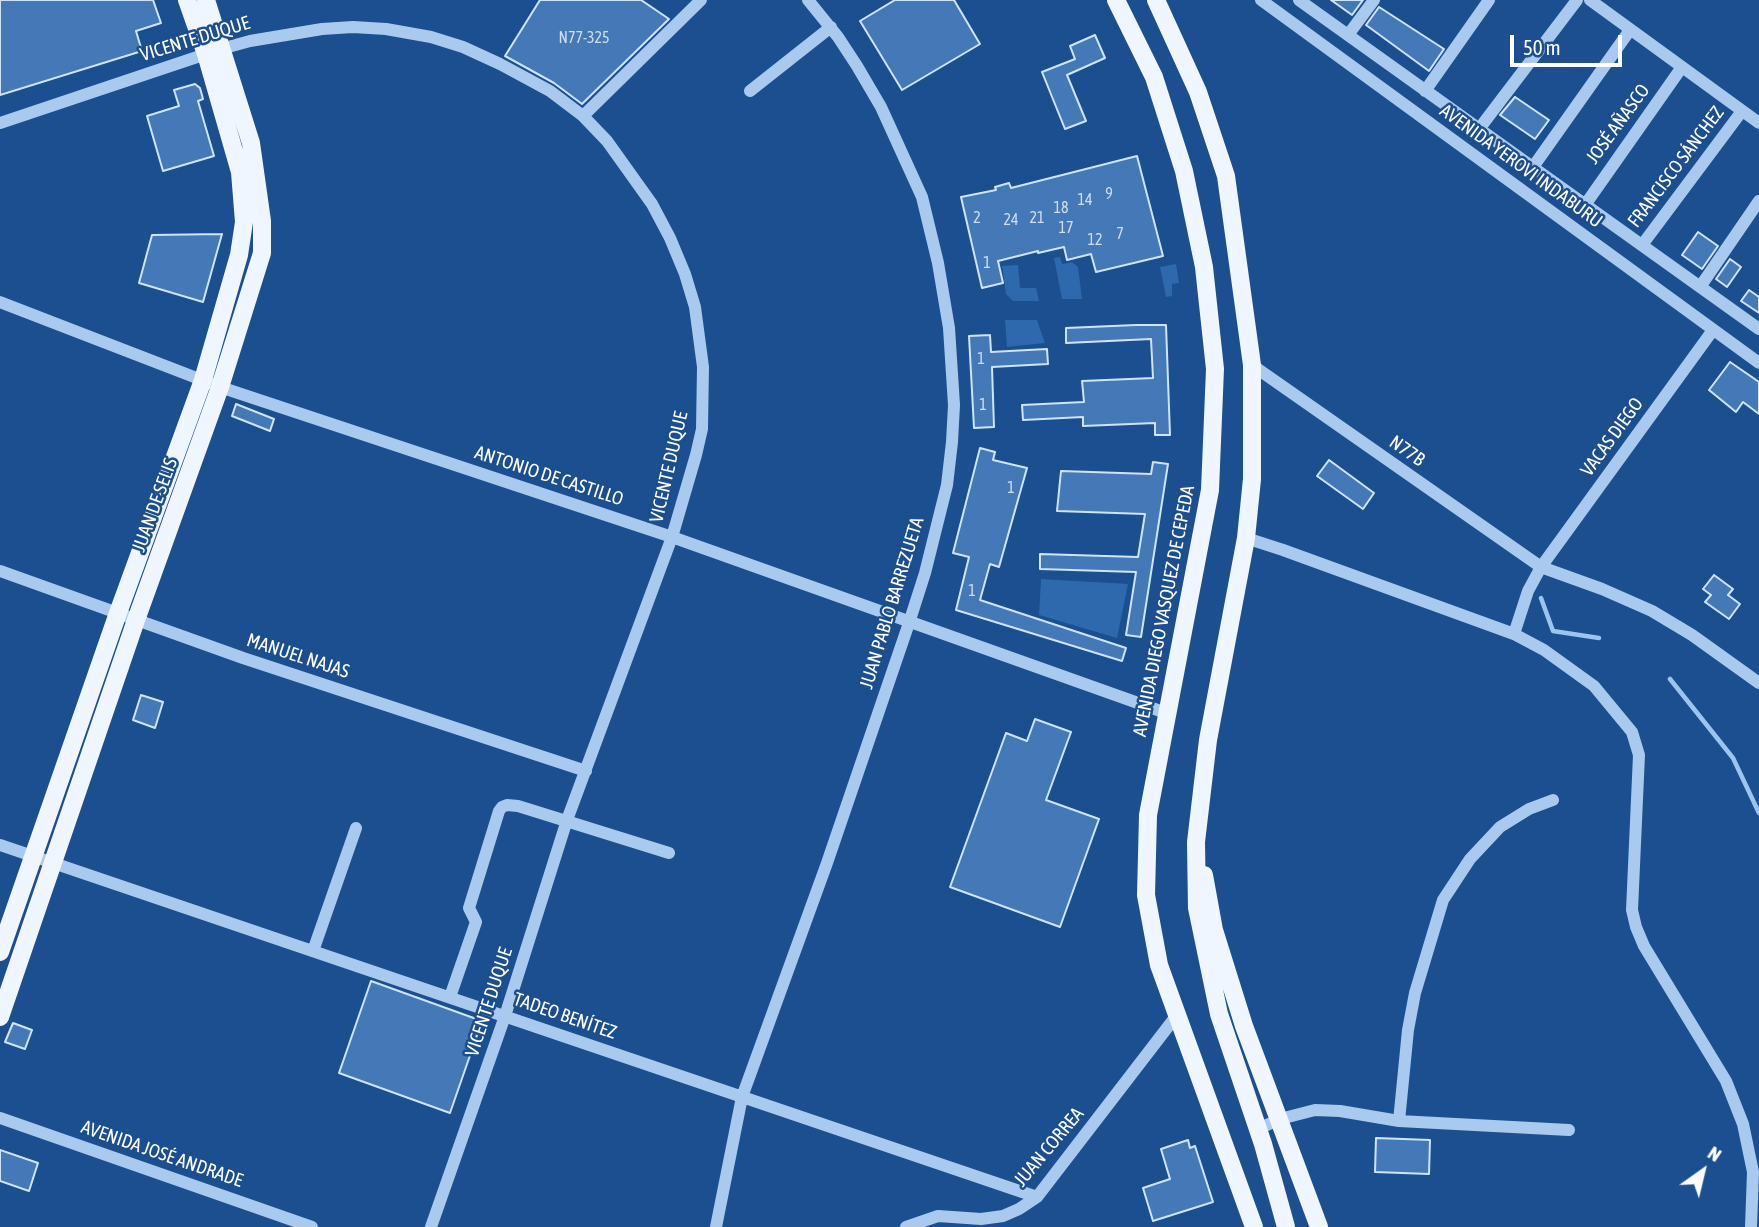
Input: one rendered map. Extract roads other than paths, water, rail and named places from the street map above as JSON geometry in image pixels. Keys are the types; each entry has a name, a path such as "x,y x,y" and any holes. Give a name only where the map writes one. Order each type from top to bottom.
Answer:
{"main road":[{"name":"JUAN DE SELIS","path":"0,1017 136,620 220,387 261,253 262,221 251,143 213,51 187,0"},
{"name":"JUAN DE SELIS","path":"0,952 118,613 203,380 239,255 244,222 240,172 213,51 206,0"},
{"name":"AVENIDA DIEGO VASQUEZ DE CEPEDA","path":"1116,0 1154,77 1184,171 1204,267 1215,369 1210,490 1146,830 1146,895 1159,965 1254,1227"},
{"path":"1161,3 1198,92 1226,176 1252,365 1252,479 1246,538 1208,740 1196,842 1196,908 1219,1014 1258,1129 1286,1227"},
{"path":"1196,842 1214,930 1244,1026 1319,1227"}],"street":[{"path":"583,117 701,0"},
{"name":"JUAN PABLO BARREZUETA","path":"716,1227 742,1097 827,863 925,573 947,485 954,405 949,328 938,263 917,182 881,107 857,66 831,27 808,0"},
{"name":"AVENIDA YEROVI INDABURU","path":"1261,0 1759,363"},
{"name":"AVENIDA YEROVI INDABURU","path":"1299,0 1759,329"},
{"path":"1348,35 1374,0"},
{"path":"1426,91 1489,0"},
{"path":"1479,129 1577,0"},
{"path":"1590,0 1759,123"},
{"path":"750,91 831,27"},
{"name":"VICENTE DUQUE","path":"0,122 250,41 322,29 386,29 431,37 463,47 550,91 583,117 607,141 652,205 670,238 695,307 703,367 702,429 672,537 567,820 505,1016 431,1227"},
{"path":"1533,167 1630,30"},
{"name":"JOSÉ AÑASCO","path":"1585,205 1682,67"},
{"name":"FRANCISCO SÁNCHEZ","path":"1642,245 1742,111"},
{"path":"1700,287 1759,201"},
{"name":"ANTONIO DE CASTILLO","path":"0,302 220,387 672,537 1166,713"},
{"name":"VACAS DIEGO","path":"1514,634 1528,591 1541,568 1713,330"},
{"name":"N77B","path":"1252,365 1541,568 1602,589 1652,611 1692,635 1759,683"},
{"path":"1246,538 1514,634 1544,650 1594,686 1632,732 1639,755 1632,910 1636,928 1644,946 1726,1081 1743,1124 1753,1172 1751,1227"},
{"name":"MANUEL NAJAS","path":"0,571 243,658 586,771"},
{"path":"1399,1121 1408,1030 1415,993 1443,900 1470,859 1500,827 1529,809 1553,800"},
{"path":"450,997 476,922 469,908 499,811 507,805 567,820 669,853"},
{"path":"313,951 356,828"},
{"name":"TADEO BENÍTEZ","path":"0,845 1037,1197"},
{"name":"JUAN CORREA","path":"906,1227 938,1216 981,1219 1003,1216 1037,1197 1177,1015"},
{"path":"1258,1129 1280,1119 1315,1110 1340,1111 1399,1121 1569,1130"},
{"name":"AVENIDA JOSÉ ANDRADE","path":"0,1118 312,1227"}],"waterway":[{"path":"1541,598 1553,631 1599,638"},
{"path":"1670,679 1733,758 1759,813"}]}
